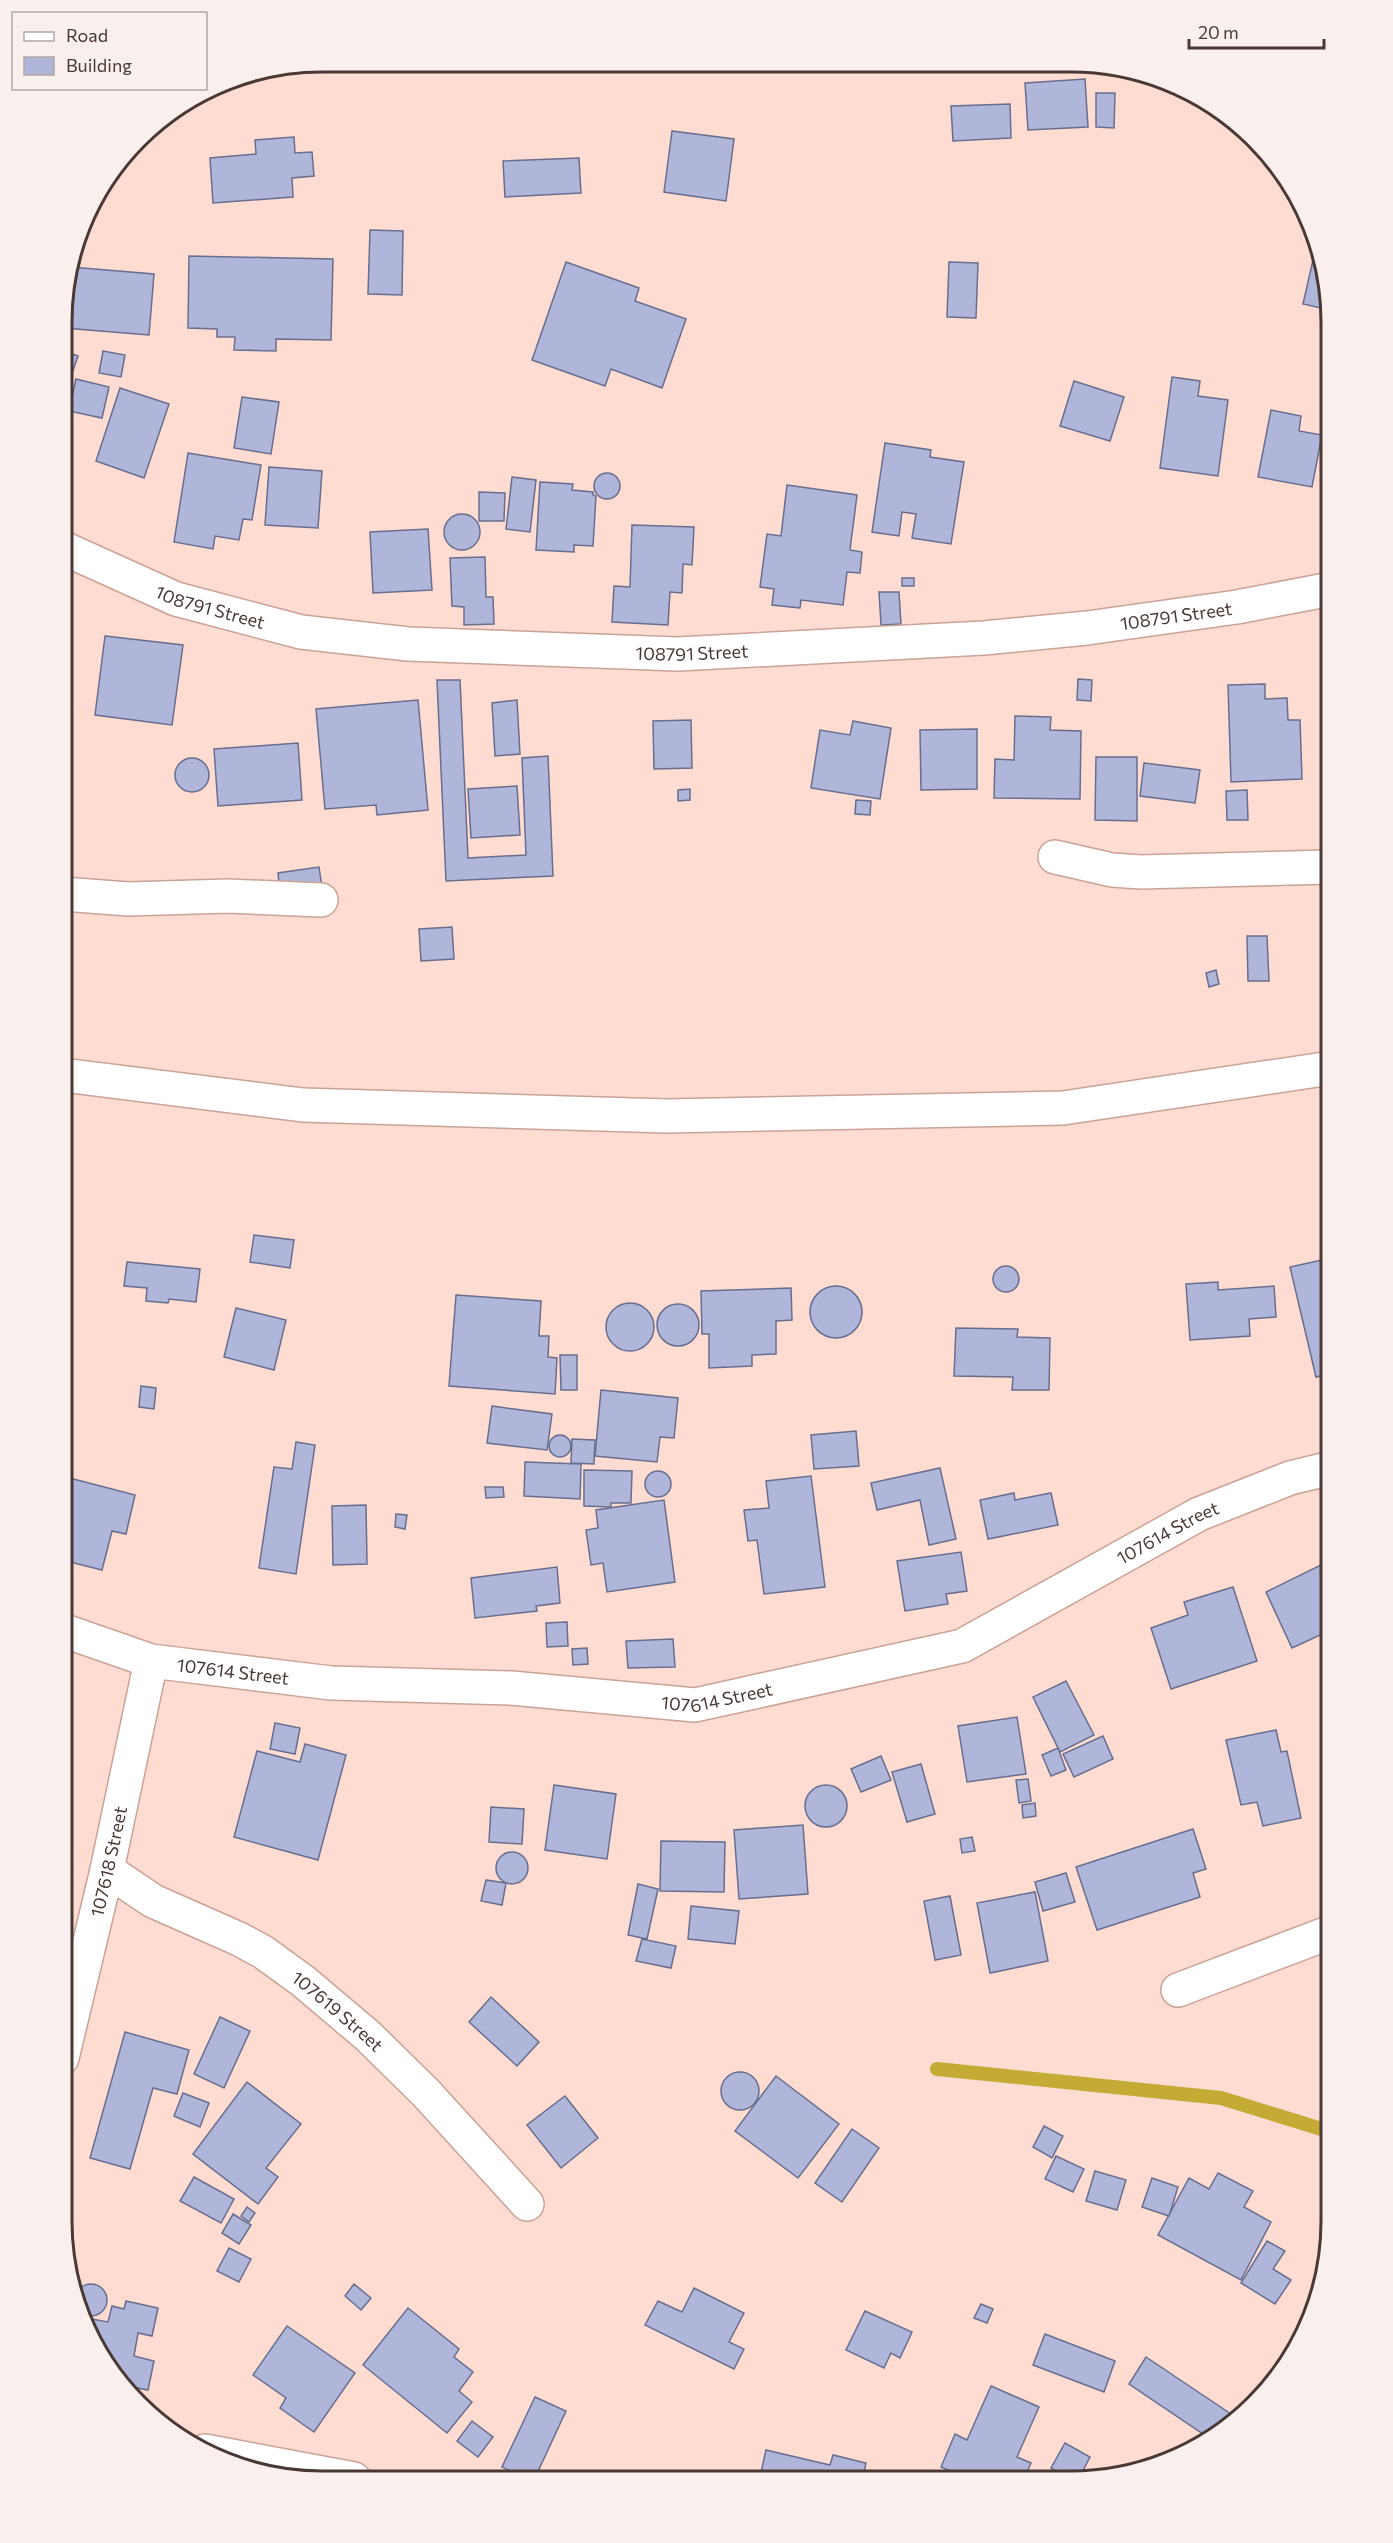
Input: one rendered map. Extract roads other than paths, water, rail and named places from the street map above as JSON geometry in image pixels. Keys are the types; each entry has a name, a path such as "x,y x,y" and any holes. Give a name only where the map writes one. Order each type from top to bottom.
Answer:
{"street":[{"name":"108791 Street","path":"72,552 176,599 301,632 408,644 678,654 995,637 1110,625 1237,607 1321,591"},
{"path":"1055,857 1112,870 1142,872 1321,867"},
{"path":"72,895 128,899 228,896 321,900"},
{"path":"72,1076 303,1105 667,1116 1063,1108 1321,1069"},
{"name":"107614 Street","path":"72,1633 151,1661 331,1683 510,1688 695,1705 962,1646 1199,1514 1290,1478 1321,1470"},
{"name":"107618 Street","path":"72,2015 151,1661"},
{"name":"107619 Street","path":"106,1870 153,1901 263,1952 303,1981 385,2052 426,2093 527,2204"},
{"path":"1178,1990 1321,1936"}],"waterway":[{"path":"937,2069 1221,2098 1321,2129"}]}
